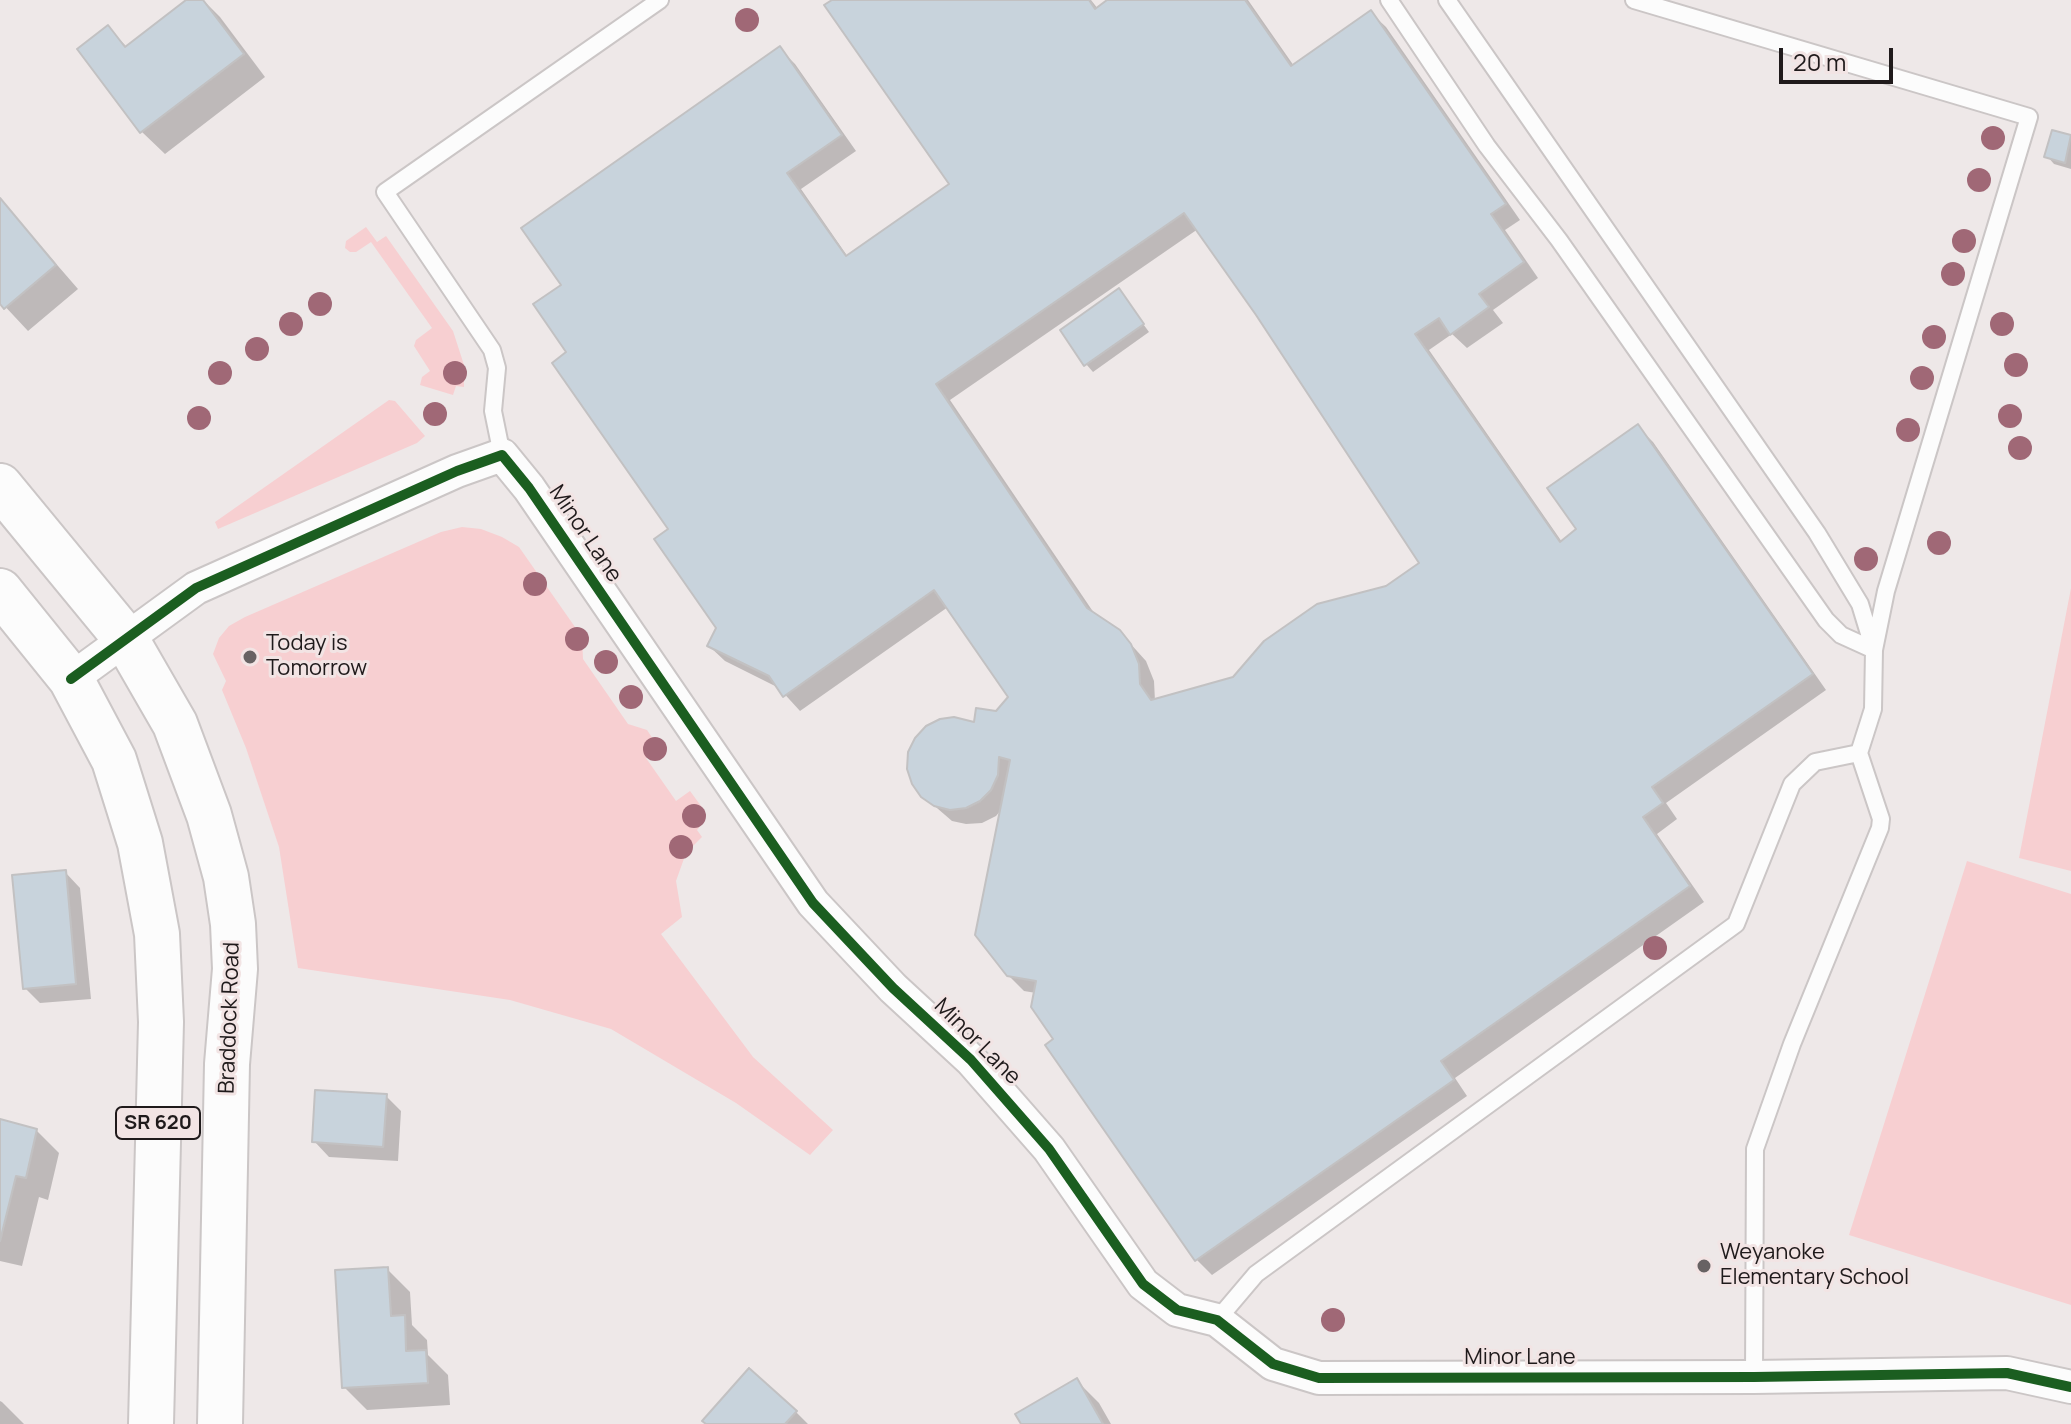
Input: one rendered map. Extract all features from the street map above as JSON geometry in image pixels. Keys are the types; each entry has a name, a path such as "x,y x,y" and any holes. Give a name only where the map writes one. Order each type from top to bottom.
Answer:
{"main road":[{"name":"Braddock Road","path":"0,486 126,639 175,724 209,815 226,877 235,969 227,1064 220,1424"},
{"name":"SR 620","path":"0,591 71,679 114,760 140,843 157,934 161,1022 151,1424"}],"street":[{"path":"71,679 196,588 457,471 502,455"},
{"name":"Minor Lane","path":"502,455 529,488 813,903 893,988 971,1060 1014,1108 1049,1149 1143,1284 1177,1310 1217,1320 1273,1364 1319,1378 2007,1373 2071,1387"}],"lane":[{"path":"502,455 493,411 497,368 492,350 385,192 660,0"},
{"path":"1389,0 1487,146 1559,240 1826,620 1841,635 1874,650"},
{"path":"1447,0 1817,533 1860,604 1874,650"},
{"path":"1634,0 2029,117 1886,591 1874,650 1873,709 1859,753 1881,819 1880,828 1792,1044 1755,1149 1754,1377"},
{"path":"1217,1320 1256,1274 1736,924 1792,784 1815,762 1859,753"}],"shaded area":[{"path":"366,227 377,242 386,236 453,331 464,365 464,387 456,386 453,395 420,385 422,377 430,371 414,346 416,340 432,328 371,242 356,252 345,248 346,241"},
{"path":"389,400 395,401 425,436 417,443 218,529 215,522"},
{"path":"462,527 481,529 519,547 582,637 583,659 628,724 647,730 659,748 646,758 676,801 690,791 704,810 703,822 697,830 702,837 686,853 676,881 682,917 661,934 753,1057 833,1130 810,1155 736,1103 611,1029 510,1000 298,968 279,847 246,748 222,690 226,681 213,654 219,638 229,626 245,617 441,532"},
{"path":"2071,588 2071,871 2019,858"},
{"path":"1967,861 2071,894 2071,1305 1849,1235"}],"building":[{"path":"186,0 203,0 244,54 140,133 77,49 108,25 125,47"},
{"path":"832,0 1089,0 1095,9 1107,0 1245,0 1291,66 1371,10 1506,204 1491,214 1524,262 1479,294 1489,307 1450,335 1439,318 1415,334 1560,542 1576,529 1547,488 1638,424 1813,674 1652,787 1663,803 1643,817 1690,886 1441,1061 1454,1080 1195,1261 1045,1045 1053,1039 1031,1007 1036,981 1007,976 975,935 1010,760 999,757 998,775 991,790 980,801 966,808 950,810 934,806 921,797 912,784 907,769 908,752 926,726 954,717 974,722 976,708 996,711 1008,697 934,590 783,697 769,676 707,646 716,628 654,539 668,529 552,363 566,352 533,304 561,285 521,228 780,46 842,135 787,173 846,256 949,184 824,5","holes":["1184,213 1256,315 1419,563 1386,586 1317,604 1264,641 1233,677 1151,700 1140,684 1139,664 1131,644 1120,630 1087,608 936,384"]},
{"path":"2052,130 2071,135 2065,163 2044,157"},
{"path":"0,198 56,265 4,309 0,304"},
{"path":"1119,288 1144,324 1084,366 1060,330"},
{"path":"66,870 76,984 23,989 12,875"},
{"path":"315,1090 387,1094 383,1147 312,1142"},
{"path":"0,1119 37,1129 26,1178 16,1176 0,1241"},
{"path":"388,1267 391,1316 405,1315 406,1351 426,1350 428,1383 342,1388 335,1270"},
{"path":"749,1368 797,1411 785,1424 706,1424 702,1421"},
{"path":"1077,1378 1103,1424 1021,1424 1015,1414"}],"cycle path":[{"path":"71,679 196,588 457,471 502,455 529,488 813,903 893,988 971,1060 1049,1149 1143,1284 1177,1310 1217,1320 1273,1364 1319,1378 2007,1373 2071,1387"}],"place":[{"name":"Today is Tomorrow","path":"250,657"},
{"name":"Weyanoke Elementary School","path":"1704,1266"}]}
